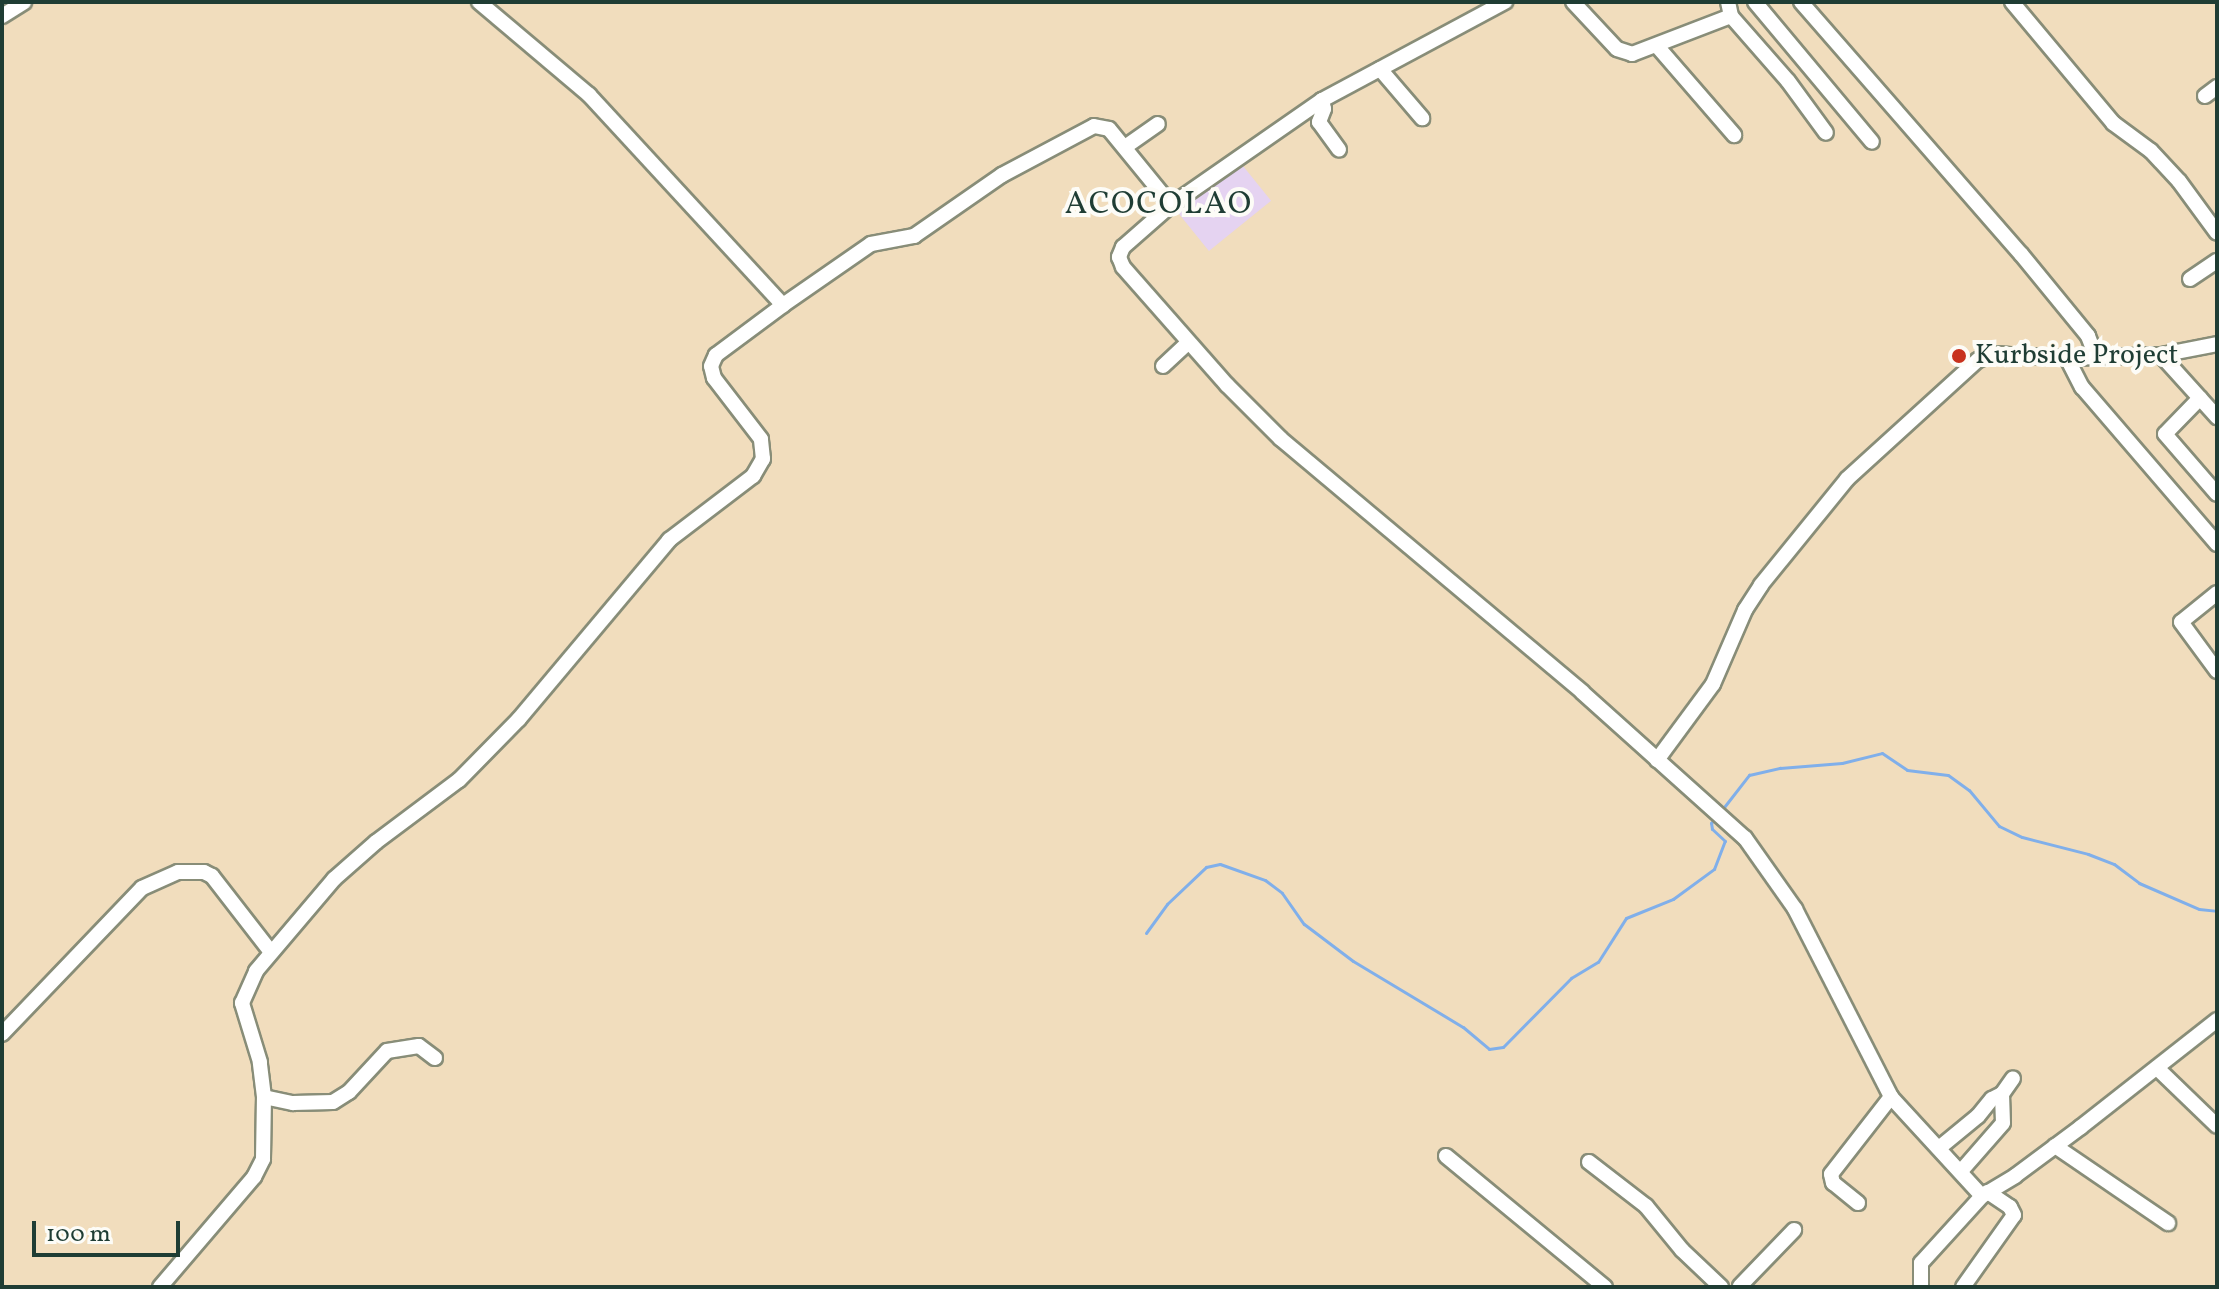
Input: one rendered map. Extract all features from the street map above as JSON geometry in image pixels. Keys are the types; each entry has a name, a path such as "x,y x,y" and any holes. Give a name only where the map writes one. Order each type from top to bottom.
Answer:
{"street":[{"path":"2,16 24,2"},
{"path":"479,2 589,95 783,305"},
{"path":"1505,2 1322,100 1171,205 1134,235 1119,257 1250,410 1309,465 1582,692 1727,819 1767,866 1795,909 1891,1097 1985,1194 2010,1207 2014,1215 1963,1287"},
{"path":"1573,2 1622,52 1638,53 1729,9 1826,133"},
{"path":"1755,2 1872,142"},
{"path":"1801,2 2021,254 2088,336 2096,357"},
{"path":"2012,2 2113,123 2151,151 2179,181 2217,233"},
{"path":"1657,46 1734,135"},
{"path":"1380,69 1422,118"},
{"path":"1322,100 1324,109 1319,122 1339,150"},
{"path":"1125,147 1158,124"},
{"path":"160,1287 254,1177 263,1159 264,1097 260,1062 242,1003 256,971 334,879 376,842 459,780 519,719 669,540 753,476 763,459 761,439 714,378 711,366 716,355 871,244 914,236 993,180 1094,126 1109,129 1171,205"},
{"path":"2190,279 2217,261"},
{"path":"1163,366 1189,342"},
{"path":"1657,760 1713,684 1754,595 1856,470 1985,356 2067,358 2161,355 2217,344"},
{"path":"2161,355 2217,417"},
{"path":"2067,358 2082,387 2217,544"},
{"path":"2200,398 2165,434 2217,494"},
{"path":"2217,593 2181,622 2217,671"},
{"path":"2,1034 142,888 178,872 204,872 212,876 271,952"},
{"path":"1921,1287 1921,1263 1985,1194 2055,1146 2216,1023"},
{"path":"264,1097 293,1103 333,1102 349,1092 387,1051 419,1046 435,1058"},
{"path":"2157,1068 2217,1126"},
{"path":"1939,1148 1978,1116 1992,1099 2002,1094 2013,1078"},
{"path":"1962,1170 2003,1123 2002,1094"},
{"path":"1858,1203 1833,1183 1831,1174 1891,1097"},
{"path":"2055,1146 2168,1223"},
{"path":"1446,1156 1605,1287"},
{"path":"1589,1162 1646,1206 1682,1250 1721,1287"},
{"path":"1740,1287 1794,1230"}],"shaded area":[{"path":"1239,161 1271,201 1209,251 1177,211"}],"waterway":[{"path":"1721,811 1749,775 1780,768 1842,763 1882,753 1907,770 1948,775 1969,790 1999,826 2022,837 2088,854 2114,864 2139,883 2199,909 2217,911"},
{"path":"1146,933 1167,904 1206,867 1220,864 1265,880 1282,893 1304,924 1353,961 1463,1027 1489,1049 1503,1047 1571,978 1598,962 1626,918 1673,899 1714,869 1725,841 1712,829 1711,823 1716,817"}],"place":[{"name":"Kurbside Project","path":"1959,356"}],"district":[{"name":"ACOCOLAO","path":"1159,205"}]}
